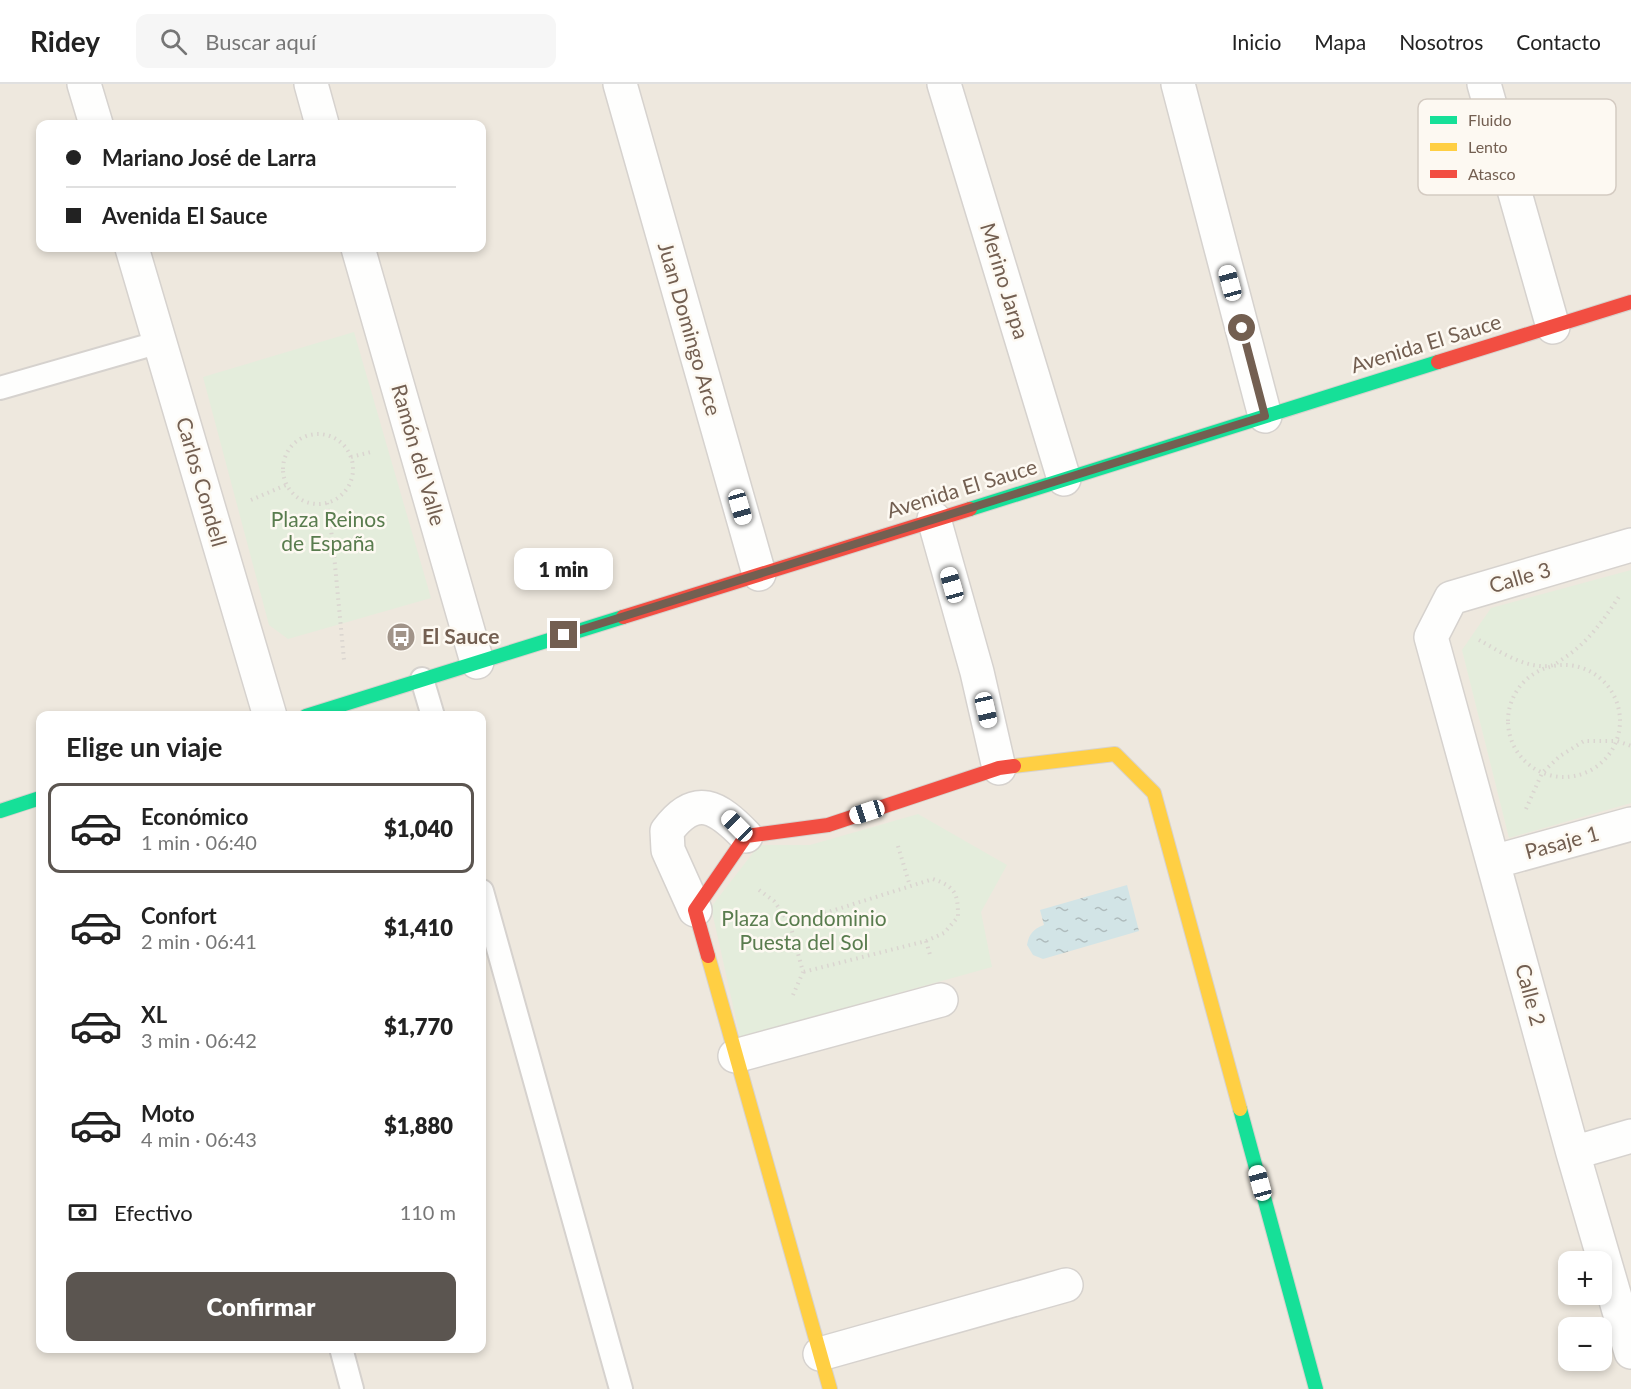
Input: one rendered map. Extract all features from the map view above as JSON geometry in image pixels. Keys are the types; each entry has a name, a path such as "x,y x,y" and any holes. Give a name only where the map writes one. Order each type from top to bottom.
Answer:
{"street":[{"path":"84,84 95,120"},
{"path":"311,84 321,120"},
{"name":"Juan Domingo Arce","path":"620,84 759,574"},
{"name":"Merino Jarpa","path":"944,84 1064,478"},
{"path":"1178,84 1265,416"},
{"path":"1484,84 1488,99"},
{"path":"1515,195 1552,327"},
{"name":"Carlos Condell","path":"133,252 269,711"},
{"name":"Ramón del Valle","path":"359,252 477,662"},
{"name":"Avenida El Sauce","path":"321,711 1631,302"},
{"path":"934,519 977,672 999,768"},
{"name":"Calle 3","path":"1436,628 1451,598 1631,545"},
{"name":"Calle 2","path":"1436,628 1573,1153 1631,1352"},
{"path":"695,910 746,836 828,825 999,768 1115,754 1154,793 1316,1389"},
{"path":"0,811 36,799"},
{"path":"746,836 727,816 707,807 690,810 676,819 667,831 668,850 695,910 830,1389"},
{"name":"Pasaje 1","path":"1498,861 1631,824"},
{"path":"735,1056 941,1000"},
{"path":"1573,1153 1631,1136"},
{"path":"820,1354 1066,1285"}],"lane":[{"path":"0,388 160,342"},
{"path":"423,679 432,711"},
{"path":"486,905 621,1389"},
{"path":"342,1353 352,1389"}],"path":[{"path":"327,434 346,446 351,456 354,468 347,490 338,498 327,503 315,505 303,502 293,495 286,485 283,463 294,443 303,436 327,434"},
{"path":"327,503 348,702"},
{"path":"1436,628 1530,664 1550,667 1568,664 1585,668 1600,677 1612,690 1619,706 1621,724 1617,741 1608,757 1595,768 1578,776 1559,777 1542,773 1528,764 1516,750 1509,734 1508,717 1512,700 1521,685 1534,673 1550,667 1575,652 1598,629 1622,592"},
{"path":"1498,861 1542,773 1560,756 1584,741 1617,741 1631,746"},
{"path":"724,869 753,885 774,901 790,924 803,972 791,999"},
{"path":"790,924 933,879 948,884 958,900 958,917 944,933 926,940 803,972"}],"shaded area":[{"path":"0,84 1631,84 1631,1389 0,1389"}],"green space":[{"name":"Plaza Reinos de España","path":"354,332 431,598 288,639 269,625 203,377"},
{"path":"1631,570 1631,803 1509,838 1462,650 1491,608"},
{"name":"Plaza Condominio Puesta del Sol","path":"918,814 1007,865 981,912 992,967 740,1037 711,907 759,845 810,845"}],"water":[{"path":"1127,885 1139,931 1043,959 1033,955 1027,945 1032,932 1044,925 1040,910"}],"traffic: fast":[{"path":"970,509 1438,362"},
{"path":"322,711 623,617"},
{"path":"0,811 36,799"},
{"path":"1240,1109 1316,1389"}],"traffic: slow":[{"path":"1014,766 1115,754 1154,793 1240,1109"},
{"path":"708,956 830,1389"}],"traffic: jam":[{"path":"1438,362 1631,302"},
{"path":"623,617 970,509"},
{"path":"708,956 695,910 746,836 828,825 999,768 1014,766"}],"place":[{"name":"El Sauce","path":"401,637"}],"route":[{"path":"564,635 1265,416 1242,328"}]}
